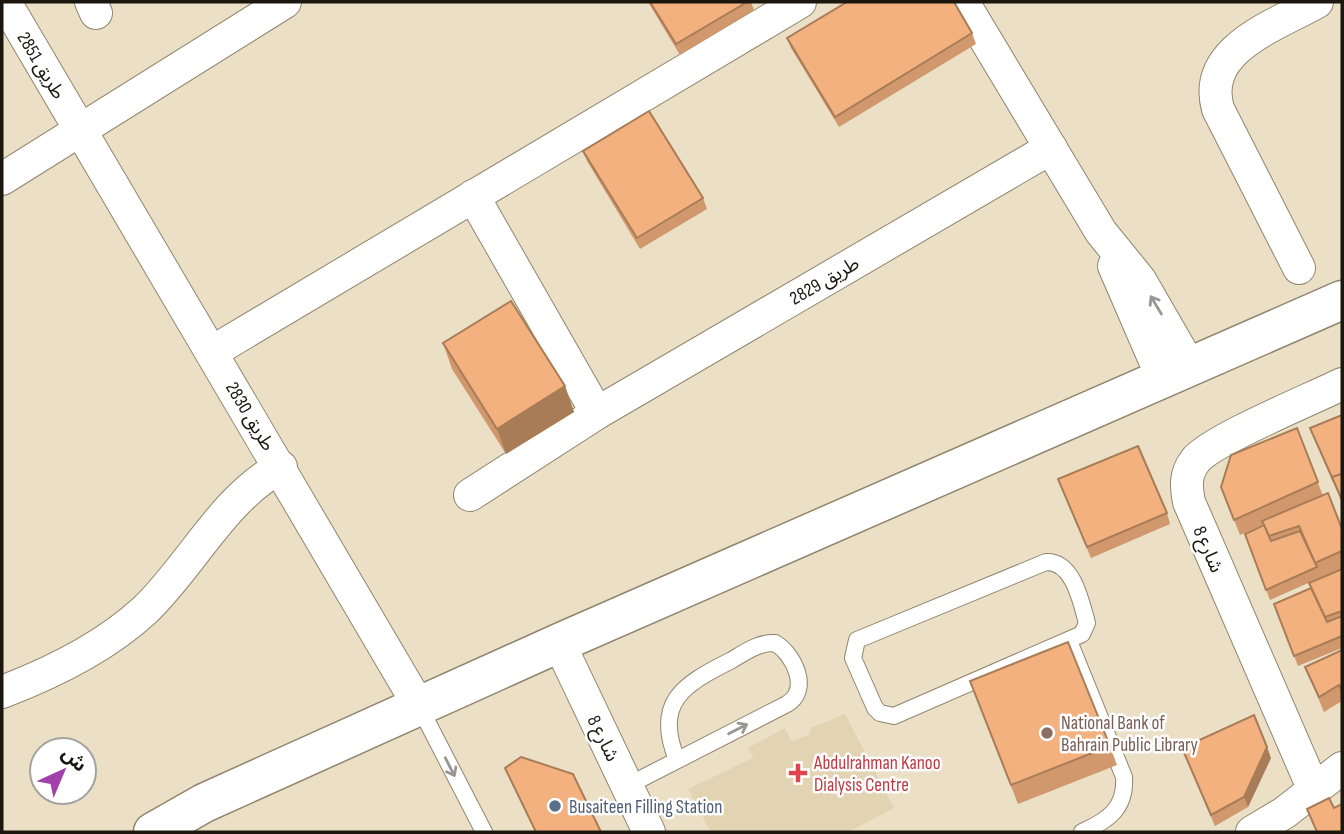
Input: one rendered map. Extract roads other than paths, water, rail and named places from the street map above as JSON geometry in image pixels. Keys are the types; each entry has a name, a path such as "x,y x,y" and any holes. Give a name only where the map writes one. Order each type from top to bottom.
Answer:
{"street":[{"name":"طريق 2851","path":"5,2 79,128"},
{"path":"2,179 79,128 285,2"},
{"path":"212,352 800,2"},
{"path":"963,2 1101,232 1140,280 1175,371"},
{"path":"1299,268 1218,108 1214,87 1219,66 1228,54 1317,2"},
{"name":"طريق 2830","path":"79,128 281,467 419,706"},
{"name":"طريق 2829","path":"470,495 597,413 1051,148"},
{"path":"473,196 597,413"},
{"path":"153,832 204,803 559,643 1342,300"},
{"name":"شارع 8","path":"1313,788 1189,502 1186,488 1188,474 1204,451 1342,384"},
{"path":"2,692 74,660 111,637 145,610 249,488 281,467"},
{"name":"شارع 8","path":"559,643 649,832"},
{"path":"1252,832 1284,813 1342,768"}],"lane":[{"path":"1046,562 1059,563 1069,571 1085,617 1082,634 1069,641 894,716 886,716 875,708 852,651 863,636 1046,562"},
{"path":"1069,641 1124,776 1125,791 1121,804 1113,815 1087,831"},
{"path":"627,786 794,700 800,686 799,679 782,647 775,642 760,645 685,686 676,699 667,726 677,760"},
{"path":"419,706 484,832"}],"place":[{"name":"National Bank of Bahrain Public Library","path":"1047,733"},
{"name":"Abdulrahman Kanoo Dialysis Centre","path":"798,773"},
{"name":"Busaiteen Filling Station","path":"555,806"}]}
